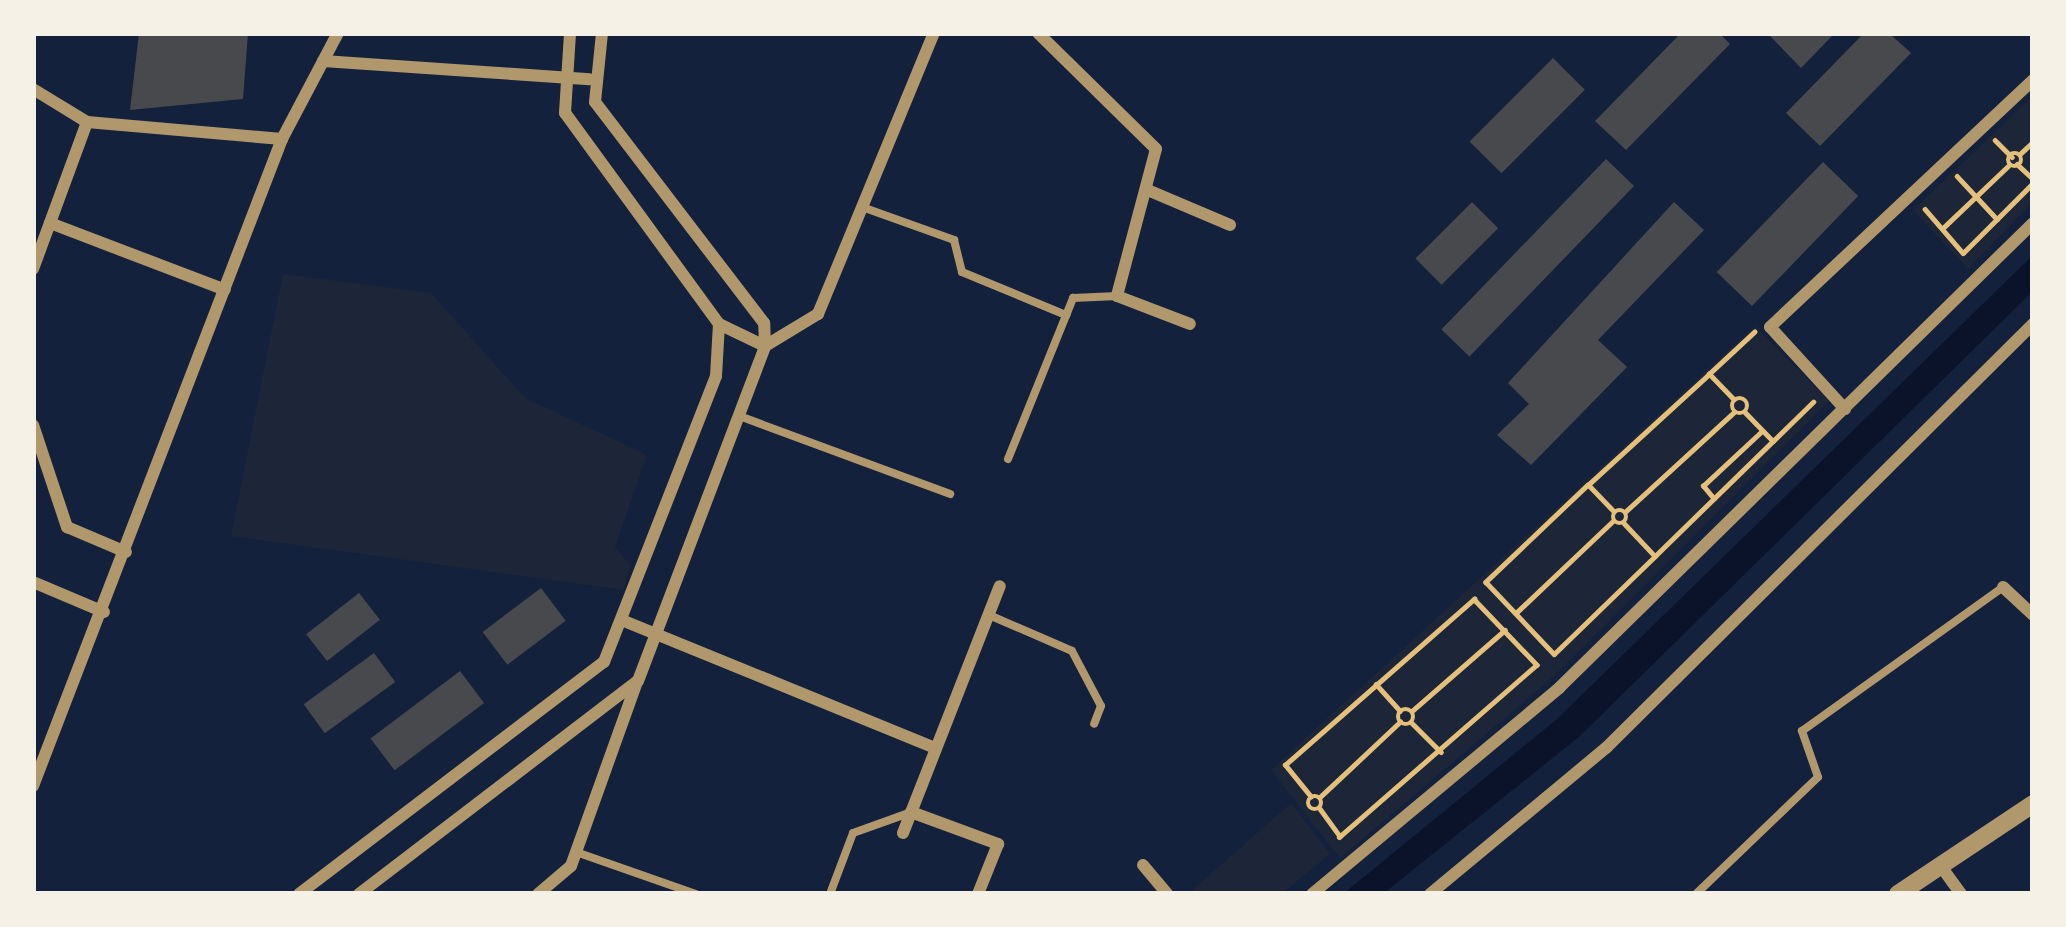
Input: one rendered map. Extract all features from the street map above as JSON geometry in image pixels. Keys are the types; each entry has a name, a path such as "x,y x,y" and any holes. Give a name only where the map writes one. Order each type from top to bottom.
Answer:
{"street":[{"path":"33,786 104,612 282,139 338,33"},
{"path":"570,33 560,79 578,140 719,324 765,346"},
{"path":"538,894 576,852 765,346 764,323 609,125 590,79 602,33"},
{"path":"765,346 818,314 934,33"},
{"path":"1038,33 1156,149 1150,191 1117,296 1190,324"},
{"path":"323,61 590,79"},
{"path":"1845,409 1770,327 2033,80"},
{"path":"33,89 87,122 282,139"},
{"path":"33,269 87,122"},
{"path":"1150,191 1230,225"},
{"path":"50,223 225,290"},
{"path":"1312,894 1559,688 2033,223"},
{"path":"299,894 604,662 624,621 716,376 719,324"},
{"path":"1430,894 1606,748 2033,324"},
{"path":"33,425 67,526 126,552"},
{"path":"33,582 104,612"},
{"path":"903,833 1000,586"},
{"path":"2003,587 2028,597 2033,615"},
{"path":"624,621 935,748"},
{"path":"359,894 638,681"},
{"path":"1898,894 2033,804"},
{"path":"911,812 998,844 978,894"},
{"path":"1143,865 1167,894"},
{"path":"1940,865 1961,894"}],"lane":[{"path":"862,207 953,240 962,272 1066,315"},
{"path":"1008,459 1073,298 1117,296"},
{"path":"742,417 950,494"},
{"path":"1696,894 1818,777 1802,731 2003,587"},
{"path":"989,615 1053,639 1101,706 1094,724"},
{"path":"830,894 853,833 911,812"},
{"path":"576,852 697,894"}],"path":[{"path":"1982,152 2007,128"},
{"path":"1995,140 2012,157"},
{"path":"1942,229 2012,157 2033,142"},
{"path":"2017,164 2020,154"},
{"path":"1970,164 1924,208 1963,253 2033,181 2017,164"},
{"path":"2008,166 2017,164"},
{"path":"1957,176 1997,219"},
{"path":"1769,349 1754,332 1486,582 1554,653 1816,400 1800,383"},
{"path":"1709,374 1773,441"},
{"path":"1734,400 1735,412"},
{"path":"1588,485 1614,512 1625,512 1735,412 1745,412"},
{"path":"1714,499 1703,486 1762,430"},
{"path":"1516,614 1613,521 1614,512"},
{"path":"1624,524 1625,512"},
{"path":"1613,521 1624,524 1655,556"},
{"path":"1474,599 1505,630 1537,664 1340,837 1285,765 1474,599"},
{"path":"1400,711 1412,711 1505,630"},
{"path":"1320,808 1320,797 1400,722 1400,711 1375,683"},
{"path":"1412,711 1412,723"},
{"path":"1400,722 1412,723 1441,752"},
{"path":"1311,796 1320,797"}],"shaded area":[{"path":"2033,96 2033,202 1968,269 1913,210"},
{"path":"2033,255 2033,291 1580,736 1383,894 1343,894 1557,719"},
{"path":"283,274 431,293 525,398 647,455 615,547 630,565 624,590 231,536"},
{"path":"1755,326 1829,401 1553,677 1340,858 1271,770"},
{"path":"1291,803 1330,854 1281,894 1188,894"}],"building":[{"path":"139,33 248,33 243,99 130,110"},
{"path":"1681,33 1719,33 1730,44 1626,150 1595,121"},
{"path":"1771,33 1835,33 1801,68 1769,35"},
{"path":"1864,33 1889,33 1911,53 1820,146 1786,113"},
{"path":"1553,58 1585,90 1501,173 1470,141"},
{"path":"1606,159 1634,186 1469,357 1441,329"},
{"path":"1823,162 1858,196 1752,306 1717,272"},
{"path":"1472,202 1498,228 1442,285 1415,259"},
{"path":"1674,202 1704,230 1598,340 1627,367 1531,465 1497,435 1529,404 1508,383"},
{"path":"541,588 566,621 507,665 483,632"},
{"path":"359,593 380,620 327,661 306,634"},
{"path":"374,653 395,682 325,733 304,704"},
{"path":"460,671 484,703 395,770 371,738"}]}
